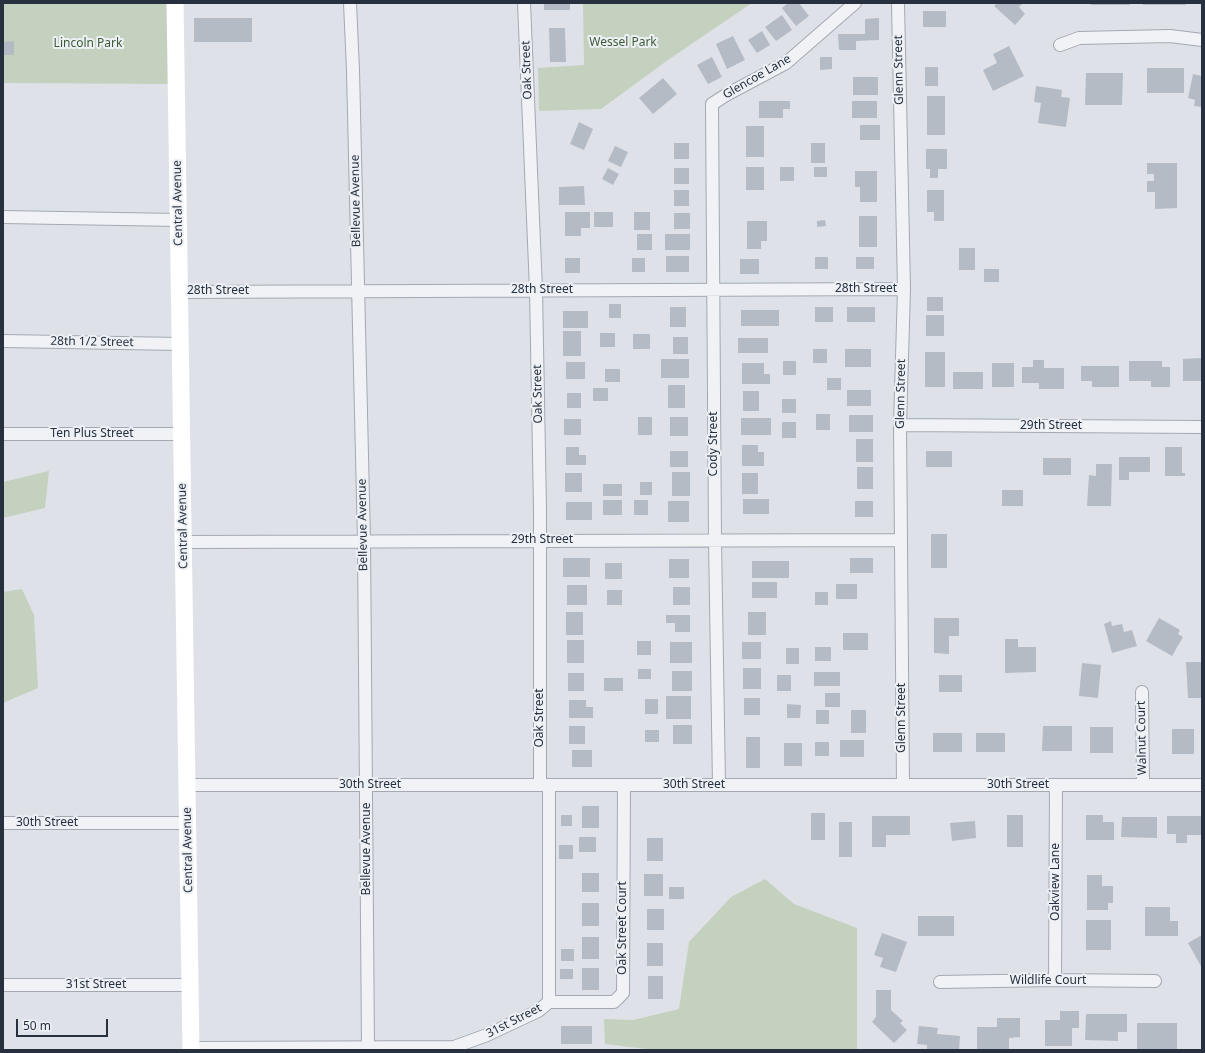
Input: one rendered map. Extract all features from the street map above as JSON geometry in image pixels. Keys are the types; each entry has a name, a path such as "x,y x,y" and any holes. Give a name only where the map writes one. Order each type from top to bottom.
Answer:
{"street":[{"name":"Central Avenue","path":"175,3 191,1049"},
{"name":"Bellevue Avenue","path":"350,3 364,541 368,1048"},
{"name":"Oak Street","path":"524,3 536,290 549,1002"},
{"name":"Glencoe Lane","path":"712,104 786,63 855,3"},
{"name":"Glenn Street","path":"898,3 904,289 900,425 903,785"},
{"path":"1060,45 1080,38 1170,36 1202,40"},
{"name":"Cody Street","path":"712,104 715,540 719,785"},
{"path":"3,217 178,220"},
{"name":"28th Street","path":"179,292 904,289"},
{"name":"28th 1/2 Street","path":"3,341 180,344"},
{"name":"29th Street","path":"900,425 1202,427"},
{"name":"Ten Plus Street","path":"3,434 182,434"},
{"name":"29th Street","path":"183,542 901,540"},
{"name":"Walnut Court","path":"1142,692 1143,785"},
{"name":"30th Street","path":"187,785 1202,784"},
{"name":"Oak Street Court","path":"549,1002 614,1002 623,993 624,785"},
{"name":"Oakview Lane","path":"1055,980 1056,785"},
{"name":"30th Street","path":"3,823 188,823"},
{"name":"Wildlife Court","path":"940,982 1055,980 1155,981"},
{"name":"31st Street","path":"3,985 190,985"},
{"name":"31st Street","path":"191,1049 454,1047 486,1035 538,1011 549,1002"}],"green space":[{"name":"Lincoln Park","path":"3,3 171,3 172,83 3,83"},
{"name":"Wessel Park","path":"583,3 752,3 668,60 601,109 539,111 538,68 584,65"},
{"path":"49,471 45,508 3,518 3,482"},
{"path":"22,589 34,615 38,688 3,703 3,592"},
{"path":"765,879 794,904 857,928 857,1050 655,1050 605,1044 604,1019 633,1020 679,1009 689,942 731,897"}],"building":[{"path":"544,3 570,3 570,10 544,10"},
{"path":"788,3 799,3 809,16 796,26 782,8"},
{"path":"997,3 1023,3 1019,7 1025,14 1015,25 994,6"},
{"path":"1091,3 1130,3 1130,5 1091,5"},
{"path":"1143,3 1186,3 1186,5 1143,5"},
{"path":"923,11 946,11 946,27 923,27"},
{"path":"782,15 792,30 776,41 765,27"},
{"path":"194,18 252,18 252,42 194,42"},
{"path":"879,18 879,40 856,41 856,50 839,50 838,34 865,34 865,19"},
{"path":"549,28 565,28 566,62 550,62"},
{"path":"762,31 770,45 757,53 748,40"},
{"path":"733,36 745,60 727,69 716,44"},
{"path":"14,41 14,55 3,55 3,42"},
{"path":"1009,46 1024,76 993,91 983,70 997,63 993,54"},
{"path":"712,57 722,77 708,84 697,65"},
{"path":"820,57 832,57 832,69 820,70"},
{"path":"925,67 938,67 938,86 925,86"},
{"path":"1147,68 1184,68 1184,93 1147,93"},
{"path":"1086,73 1123,73 1122,105 1085,105"},
{"path":"1193,74 1202,76 1202,107 1194,106 1195,100 1188,98"},
{"path":"853,77 878,77 878,95 853,95"},
{"path":"663,78 677,94 653,114 639,98"},
{"path":"1036,86 1062,90 1061,97 1070,98 1066,127 1038,123 1041,103 1034,102"},
{"path":"927,96 945,96 945,135 927,135"},
{"path":"759,101 790,101 790,109 783,109 783,118 759,118"},
{"path":"852,101 877,101 877,118 852,118"},
{"path":"579,122 593,129 584,150 570,144"},
{"path":"860,125 880,125 880,140 860,140"},
{"path":"746,126 764,126 764,157 746,157"},
{"path":"674,143 689,143 689,159 674,159"},
{"path":"811,143 825,143 825,163 811,163"},
{"path":"615,146 628,152 621,167 608,161"},
{"path":"926,149 947,149 947,169 938,169 938,178 930,178 930,169 926,169"},
{"path":"1147,163 1177,163 1177,208 1155,209 1155,192 1147,192 1147,181 1154,181 1154,174 1147,174"},
{"path":"746,167 764,167 764,190 746,190"},
{"path":"780,167 794,167 794,181 780,181"},
{"path":"814,167 827,167 827,177 814,177"},
{"path":"608,168 619,174 613,185 602,179"},
{"path":"674,168 689,168 689,184 674,184"},
{"path":"855,171 877,171 877,202 860,202 860,187 855,187"},
{"path":"584,186 585,205 559,205 559,187"},
{"path":"674,190 689,190 689,206 674,206"},
{"path":"927,190 944,190 944,221 934,221 934,212 927,212"},
{"path":"565,212 590,212 590,228 581,228 581,236 565,236"},
{"path":"594,212 613,212 613,227 594,227"},
{"path":"634,212 650,212 650,230 634,230"},
{"path":"674,213 690,213 690,229 674,229"},
{"path":"859,216 877,216 877,247 859,247"},
{"path":"825,220 826,226 817,227 817,221"},
{"path":"747,221 767,221 767,241 761,241 761,249 747,249"},
{"path":"637,234 652,234 652,250 637,250"},
{"path":"665,234 690,234 690,250 665,250"},
{"path":"959,248 975,248 975,270 959,270"},
{"path":"666,256 689,256 689,272 666,272"},
{"path":"815,257 828,257 828,269 815,269"},
{"path":"856,257 874,257 874,269 856,269"},
{"path":"565,258 580,258 580,273 565,273"},
{"path":"632,258 645,258 645,272 632,272"},
{"path":"740,259 759,259 759,274 740,274"},
{"path":"984,269 999,269 999,282 984,282"},
{"path":"927,297 943,297 943,311 927,311"},
{"path":"609,304 621,304 621,318 609,318"},
{"path":"670,307 686,307 686,327 670,327"},
{"path":"815,307 833,307 833,322 815,322"},
{"path":"847,307 875,307 875,322 847,322"},
{"path":"741,310 779,310 779,326 741,326"},
{"path":"563,311 588,311 588,328 563,328"},
{"path":"926,315 944,315 944,336 926,336"},
{"path":"563,331 581,331 581,356 563,356"},
{"path":"600,333 615,333 615,347 600,347"},
{"path":"633,334 650,334 650,349 633,349"},
{"path":"673,337 688,337 688,354 673,354"},
{"path":"738,338 768,338 768,353 738,353"},
{"path":"813,349 827,349 827,363 813,363"},
{"path":"845,349 871,349 871,367 845,367"},
{"path":"925,352 945,352 945,387 925,387"},
{"path":"1202,358 1202,381 1183,381 1183,359"},
{"path":"661,359 689,359 689,378 661,378"},
{"path":"1033,360 1044,360 1044,368 1064,368 1064,389 1039,389 1039,383 1022,383 1022,367 1033,367"},
{"path":"783,361 796,361 796,375 783,375"},
{"path":"1129,361 1162,361 1162,367 1170,367 1170,387 1151,387 1151,381 1129,381"},
{"path":"566,362 585,362 585,379 566,379"},
{"path":"742,363 764,363 764,374 770,374 770,384 742,384"},
{"path":"992,363 1014,363 1014,387 992,387"},
{"path":"1081,366 1119,366 1119,387 1092,387 1092,381 1081,381"},
{"path":"605,369 620,369 620,382 605,382"},
{"path":"953,372 983,372 983,389 953,389"},
{"path":"827,378 841,378 841,390 827,390"},
{"path":"668,385 685,385 685,408 668,408"},
{"path":"593,388 608,388 608,401 593,401"},
{"path":"847,390 871,390 871,406 847,406"},
{"path":"743,391 759,391 759,411 743,411"},
{"path":"567,393 581,393 581,408 567,408"},
{"path":"782,399 796,399 796,413 782,413"},
{"path":"816,414 830,414 830,430 816,430"},
{"path":"849,415 873,415 873,432 849,432"},
{"path":"638,417 652,417 652,435 638,435"},
{"path":"670,417 688,417 688,436 670,436"},
{"path":"741,418 771,418 771,435 741,435"},
{"path":"564,419 581,419 581,435 564,435"},
{"path":"782,422 796,422 796,438 782,438"},
{"path":"856,439 873,439 873,462 856,462"},
{"path":"742,445 758,445 758,452 764,452 764,466 742,466"},
{"path":"566,447 579,447 579,455 586,455 586,465 566,465"},
{"path":"1165,447 1182,447 1182,473 1185,473 1185,476 1165,476"},
{"path":"670,451 688,451 688,467 670,467"},
{"path":"926,451 952,451 952,467 926,467"},
{"path":"1119,457 1150,457 1150,472 1129,472 1129,480 1119,480"},
{"path":"1043,458 1071,458 1071,475 1043,475"},
{"path":"1096,464 1112,464 1111,506 1087,506 1089,475 1096,476"},
{"path":"857,467 873,467 873,489 857,489"},
{"path":"672,472 690,472 690,496 672,496"},
{"path":"565,473 582,473 582,492 565,492"},
{"path":"742,473 758,473 758,494 742,494"},
{"path":"640,482 652,482 652,495 640,495"},
{"path":"603,484 622,484 622,496 603,496"},
{"path":"1002,490 1023,490 1023,506 1002,506"},
{"path":"743,499 769,499 769,514 743,514"},
{"path":"603,500 622,500 622,515 603,515"},
{"path":"634,500 648,500 648,515 634,515"},
{"path":"668,501 689,501 689,522 668,522"},
{"path":"855,501 873,501 873,517 855,517"},
{"path":"566,502 592,502 592,520 566,520"},
{"path":"931,534 947,534 947,568 931,568"},
{"path":"563,558 590,558 590,577 563,577"},
{"path":"850,558 873,558 873,573 850,573"},
{"path":"669,559 689,559 689,578 669,578"},
{"path":"752,561 789,561 789,578 752,578"},
{"path":"605,563 622,563 622,579 605,579"},
{"path":"752,582 777,582 777,598 752,598"},
{"path":"836,584 857,584 857,599 836,599"},
{"path":"567,585 587,585 587,605 567,605"},
{"path":"673,587 690,587 690,605 673,605"},
{"path":"607,590 622,590 622,605 607,605"},
{"path":"815,592 828,592 828,605 815,605"},
{"path":"566,612 583,612 583,635 566,635"},
{"path":"748,612 766,612 766,635 748,635"},
{"path":"666,615 690,615 690,632 675,632 675,623 666,623"},
{"path":"934,618 959,618 959,636 949,636 949,654 934,653"},
{"path":"1159,618 1180,630 1178,634 1183,637 1172,656 1146,641"},
{"path":"1111,621 1112,626 1122,624 1124,632 1132,630 1137,646 1112,653 1104,624"},
{"path":"843,633 868,633 868,650 843,650"},
{"path":"1005,639 1018,639 1018,647 1036,647 1036,672 1005,673"},
{"path":"567,640 584,640 584,663 567,663"},
{"path":"637,641 651,641 651,655 637,655"},
{"path":"670,642 692,642 692,663 670,663"},
{"path":"742,642 761,642 761,659 742,659"},
{"path":"815,647 831,647 831,661 815,661"},
{"path":"786,648 799,648 799,664 786,664"},
{"path":"1186,662 1202,662 1202,698 1188,698"},
{"path":"1082,663 1101,665 1098,698 1079,696"},
{"path":"743,668 761,668 761,689 743,689"},
{"path":"638,669 651,669 651,679 638,679"},
{"path":"672,671 692,671 692,691 672,691"},
{"path":"814,672 840,672 840,686 814,686"},
{"path":"568,673 584,673 584,691 568,691"},
{"path":"777,675 791,675 791,691 777,691"},
{"path":"939,675 962,675 962,692 939,692"},
{"path":"604,678 623,678 623,691 604,691"},
{"path":"825,693 840,693 840,707 825,707"},
{"path":"666,696 691,696 691,719 666,719"},
{"path":"744,698 760,698 760,715 744,715"},
{"path":"645,699 658,699 658,714 645,714"},
{"path":"569,700 586,700 586,707 593,707 593,718 569,718"},
{"path":"787,704 801,705 800,718 787,718"},
{"path":"816,710 829,710 829,724 816,724"},
{"path":"851,710 866,710 866,733 851,733"},
{"path":"673,725 692,725 692,744 673,744"},
{"path":"569,726 585,726 585,744 569,744"},
{"path":"1043,726 1072,726 1072,751 1042,751"},
{"path":"1090,727 1113,727 1113,753 1090,753"},
{"path":"1172,729 1194,729 1194,754 1172,754"},
{"path":"645,730 659,730 659,742 645,742"},
{"path":"933,733 962,733 962,752 933,752"},
{"path":"976,733 1005,733 1005,752 976,752"},
{"path":"746,737 760,737 760,768 746,768"},
{"path":"840,740 864,740 864,757 840,757"},
{"path":"815,742 829,742 829,756 815,756"},
{"path":"784,743 802,743 802,766 784,766"},
{"path":"572,750 592,750 592,767 572,767"},
{"path":"582,806 599,806 599,828 582,828"},
{"path":"811,813 825,813 825,840 811,840"},
{"path":"561,815 572,815 572,826 561,826"},
{"path":"1007,815 1023,815 1023,847 1007,847"},
{"path":"1086,815 1103,815 1103,822 1114,822 1114,840 1086,840"},
{"path":"872,816 910,816 910,835 886,835 886,847 872,847"},
{"path":"1167,816 1202,816 1202,835 1187,835 1187,843 1176,843 1176,834 1167,834"},
{"path":"1122,817 1157,817 1157,838 1121,837"},
{"path":"975,821 976,838 952,841 950,823"},
{"path":"839,822 852,822 852,857 839,857"},
{"path":"579,837 596,837 596,852 579,852"},
{"path":"647,838 663,838 663,861 647,861"},
{"path":"559,845 573,845 573,859 559,859"},
{"path":"582,873 599,873 599,892 582,892"},
{"path":"644,874 663,874 663,896 644,896"},
{"path":"1087,875 1102,875 1102,886 1113,886 1113,903 1108,903 1108,910 1087,910"},
{"path":"669,887 684,887 684,899 669,899"},
{"path":"582,903 599,903 599,926 582,926"},
{"path":"1145,907 1170,907 1170,921 1178,921 1178,936 1145,936"},
{"path":"647,909 664,909 664,930 647,930"},
{"path":"918,916 954,916 954,936 918,936"},
{"path":"1086,920 1111,920 1111,950 1086,950"},
{"path":"882,933 907,942 896,972 880,967 883,958 874,955"},
{"path":"1202,935 1202,968 1188,943"},
{"path":"582,937 599,937 599,959 582,959"},
{"path":"647,943 663,943 663,966 647,966"},
{"path":"561,949 574,949 574,961 561,961"},
{"path":"582,968 599,968 599,990 582,990"},
{"path":"560,969 573,969 573,979 560,979"},
{"path":"648,976 663,976 663,999 648,999"},
{"path":"876,990 891,990 891,1010 903,1021 900,1023 907,1030 894,1043 872,1022 876,1017"},
{"path":"1060,1011 1079,1011 1079,1028 1072,1028 1072,1046 1045,1046 1045,1020 1060,1020"},
{"path":"1086,1014 1127,1014 1127,1032 1118,1032 1118,1041 1085,1040"},
{"path":"997,1018 1020,1018 1020,1037 1009,1038 1009,1050 977,1050 977,1027 997,1027"},
{"path":"1137,1023 1177,1023 1177,1049 1137,1049"},
{"path":"561,1026 592,1026 592,1044 561,1044"},
{"path":"919,1026 938,1028 937,1034 960,1036 959,1050 927,1050 927,1045 917,1044"}]}
